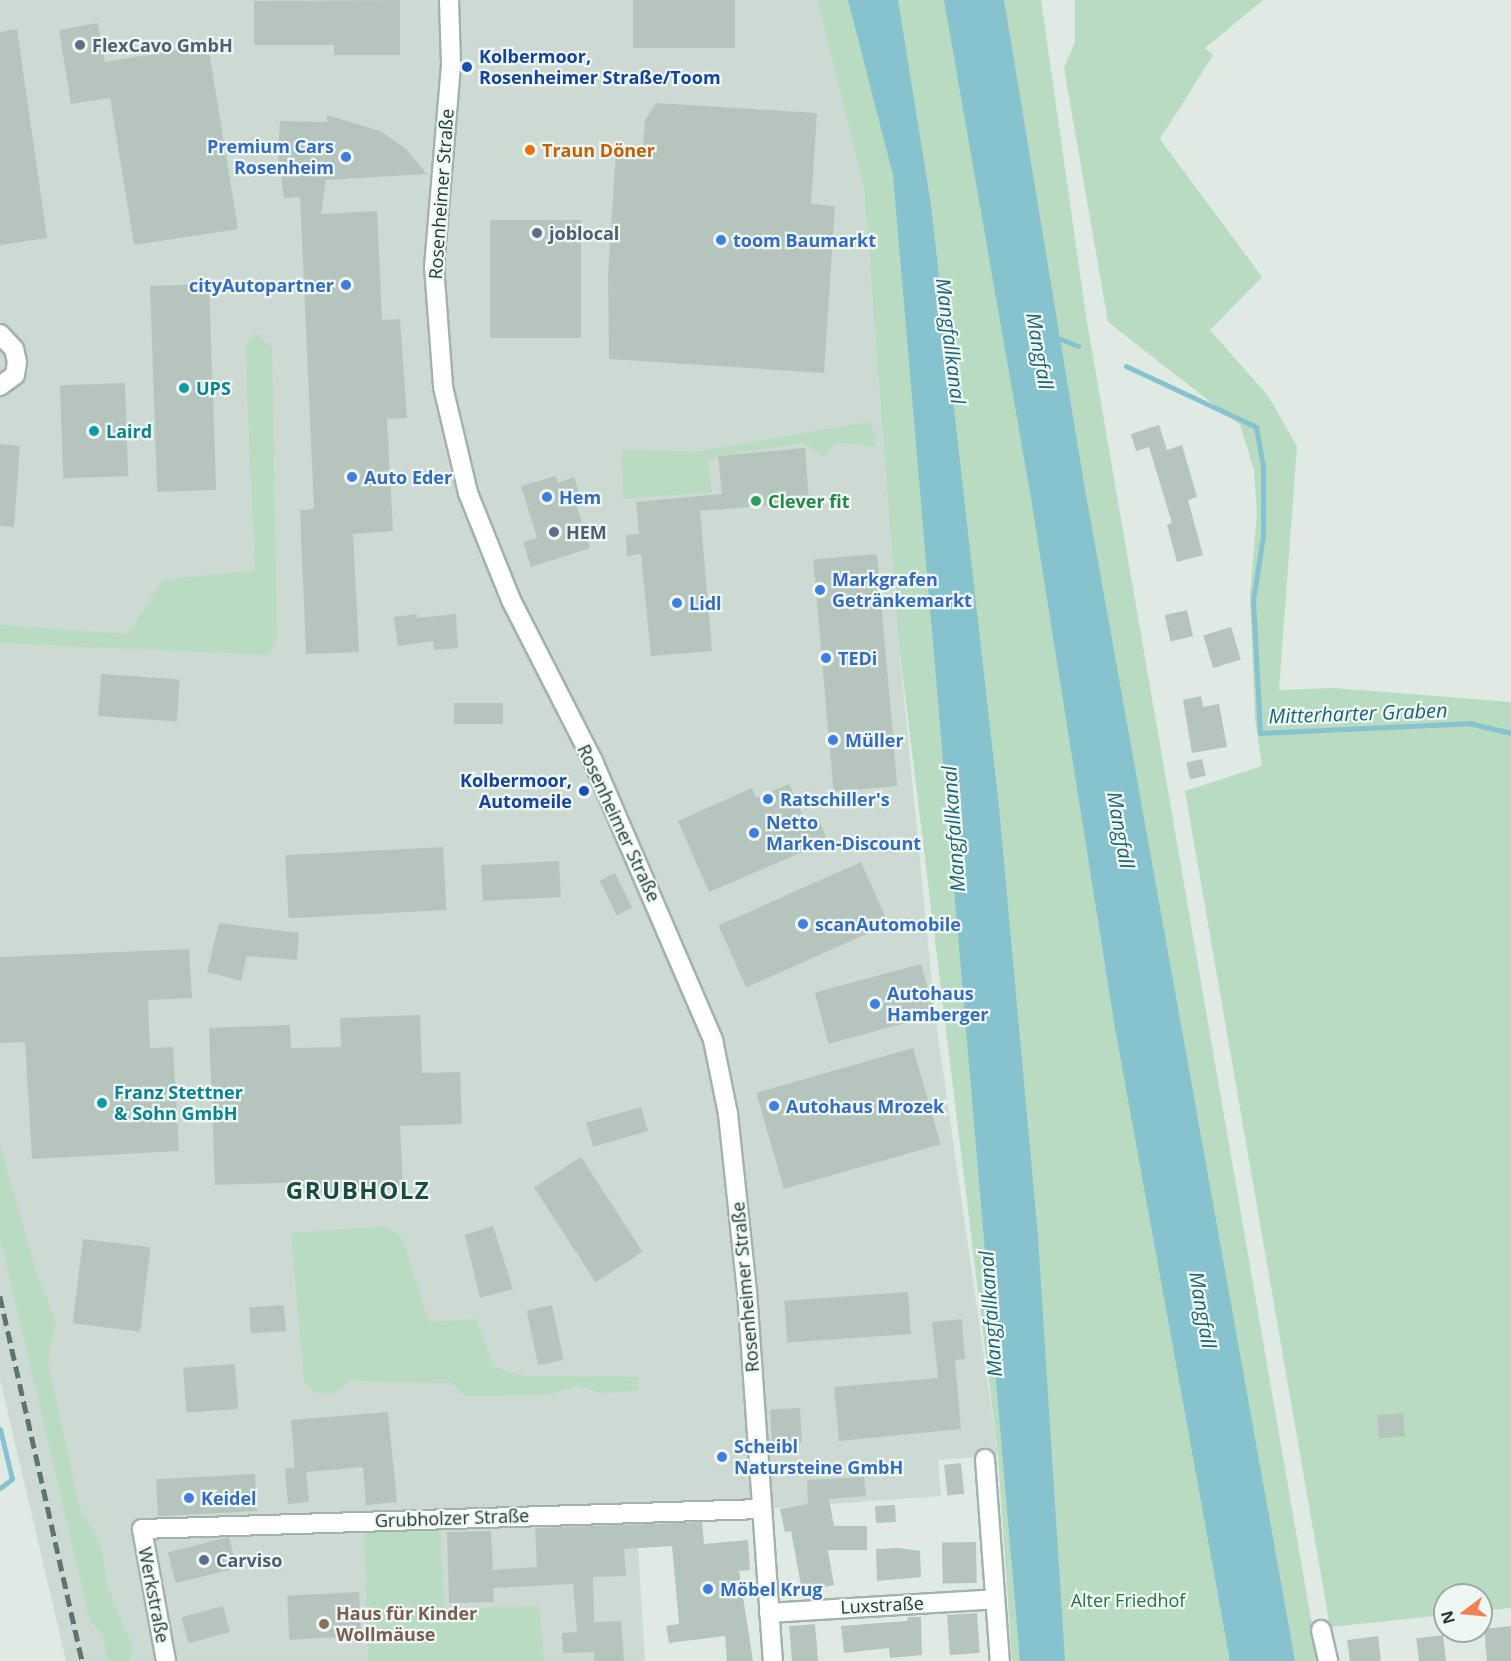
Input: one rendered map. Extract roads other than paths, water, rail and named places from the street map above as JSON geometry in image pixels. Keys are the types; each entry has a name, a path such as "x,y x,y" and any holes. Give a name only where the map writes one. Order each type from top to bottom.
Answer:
{"street":[{"name":"Rosenheimer Straße","path":"449,0 451,65 434,266 437,332 449,419 468,493 511,600 592,761 713,1040 732,1151 773,1661"},
{"path":"0,334 14,349 17,362 15,375 0,386"},
{"path":"985,1459 1000,1661"},
{"name":"Grubholzer Straße","path":"142,1529 762,1509"},
{"name":"Werkstraße","path":"142,1529 166,1661"},
{"name":"Luxstraße","path":"769,1614 995,1599"},
{"path":"1321,1630 1328,1661"}],"water":[{"name":"Mangfallkanal","path":"848,0 898,0 931,205 999,807 1038,1237 1065,1661 1020,1661 893,175"},
{"name":"Mangfall","path":"944,0 1004,0 1085,489 1295,1661 1230,1661 1115,1028 1031,498"}],"waterway":[{"name":"Mangfall","path":"1055,337 1078,346"},
{"name":"Mitterharter Graben","path":"1126,366 1256,427 1263,465 1263,536 1253,600 1260,733 1469,723 1511,733"},
{"path":"0,1429 12,1479 0,1488"}],"railway":[{"path":"0,1296 82,1661"}],"place":[{"name":"FlexCavo GmbH","path":"80,45"},
{"name":"Kolbermoor, Rosenheimer Straße/Toom","path":"467,67"},
{"name":"Traun Döner","path":"530,150"},
{"name":"Premium Cars Rosenheim","path":"346,157"},
{"name":"joblocal","path":"537,233"},
{"name":"toom Baumarkt","path":"721,240"},
{"name":"cityAutopartner","path":"346,285"},
{"name":"UPS","path":"184,388"},
{"name":"Laird","path":"94,431"},
{"name":"Auto Eder","path":"352,477"},
{"name":"Hem","path":"547,497"},
{"name":"Clever fit","path":"756,501"},
{"name":"HEM","path":"554,532"},
{"name":"Markgrafen Getränkemarkt","path":"820,590"},
{"name":"Lidl","path":"677,603"},
{"name":"TEDi","path":"826,658"},
{"name":"Müller","path":"833,740"},
{"name":"Kolbermoor, Automeile","path":"584,791"},
{"name":"Ratschiller's","path":"768,799"},
{"name":"Netto Marken-Discount","path":"754,833"},
{"name":"scanAutomobile","path":"803,924"},
{"name":"Autohaus Hamberger","path":"875,1004"},
{"name":"Franz Stettner & Sohn GmbH","path":"102,1103"},
{"name":"Autohaus Mrozek","path":"774,1106"},
{"name":"Scheibl Natursteine GmbH","path":"722,1457"},
{"name":"Keidel","path":"189,1498"},
{"name":"Carviso","path":"204,1560"},
{"name":"Möbel Krug","path":"708,1589"},
{"name":"Haus für Kinder Wollmäuse","path":"324,1624"}],"district":[{"name":"GRUBHOLZ","path":"358,1190"}],"park label":[{"name":"Alter Friedhof","path":"1128,1600"}]}
